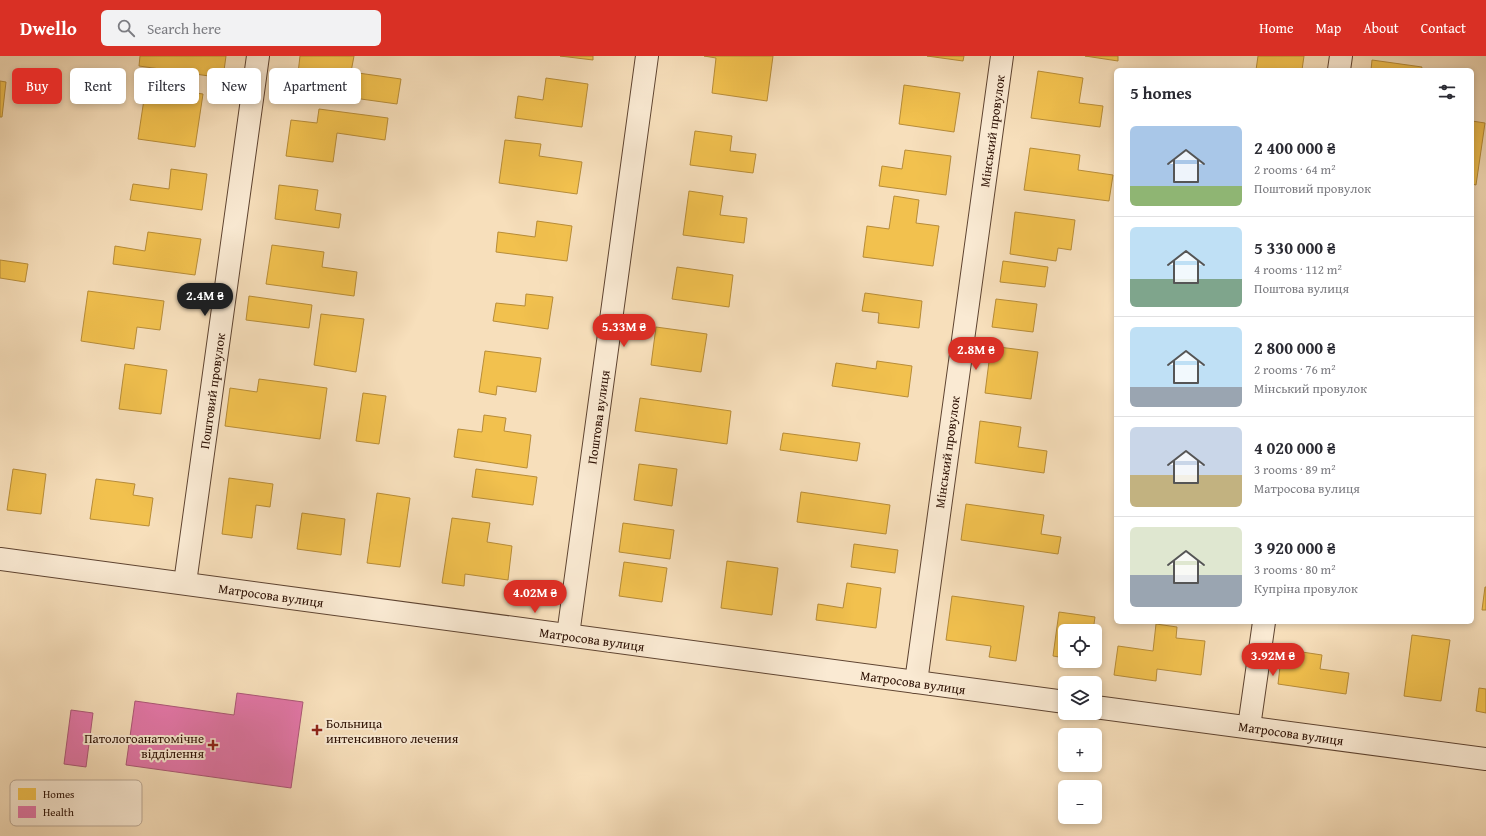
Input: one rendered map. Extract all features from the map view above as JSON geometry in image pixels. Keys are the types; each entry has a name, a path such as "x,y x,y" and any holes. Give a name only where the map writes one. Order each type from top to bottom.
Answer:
{"street":[{"name":"Поштовий провулок","path":"185,583 258,56"},
{"name":"Поштова вулиця","path":"568,635 647,56"},
{"name":"Мінський провулок","path":"916,682 1002,56"},
{"path":"1339,68 1341,56"},
{"name":"Матросова вулиця","path":"0,559 1058,701"},
{"path":"1249,727 1264,624"},
{"name":"Матросова вулиця","path":"1102,707 1486,759"}],"building: Homes":[{"path":"140,56 226,56 224,68 207,68 207,76 199,75 199,68 153,68 139,66"},
{"path":"300,56 354,56 352,68 299,68"},
{"path":"560,56 593,56 593,60"},
{"path":"704,56 773,56 767,101 712,93 716,58"},
{"path":"927,56 964,56 963,61"},
{"path":"1085,56 1118,56 1118,61"},
{"path":"1258,56 1304,56 1302,68 1256,68"},
{"path":"1372,60 1422,67 1422,68 1371,68"},
{"path":"1038,71 1083,78 1079,103 1103,106 1100,127 1031,118"},
{"path":"361,73 401,79 397,104 361,99"},
{"path":"546,78 588,84 582,127 515,118 518,96 543,100"},
{"path":"0,81 6,82 2,117 0,117"},
{"path":"904,85 960,93 954,132 899,124"},
{"path":"199,93 203,94 195,147 138,139 143,104 199,104"},
{"path":"319,109 388,118 385,140 337,133 333,162 286,156 291,120 317,123"},
{"path":"1474,121 1485,123 1476,185 1474,184"},
{"path":"695,131 732,136 730,151 756,154 753,173 690,165"},
{"path":"505,140 541,144 539,156 582,162 577,194 499,183"},
{"path":"1030,148 1080,155 1078,170 1113,175 1109,201 1024,190"},
{"path":"905,150 951,156 946,195 879,186 882,166 902,169"},
{"path":"171,169 207,174 202,210 130,200 133,184 169,189"},
{"path":"279,185 318,190 315,210 341,214 339,228 275,219"},
{"path":"689,191 723,196 720,215 747,218 744,243 683,235"},
{"path":"894,196 919,200 916,223 939,226 933,266 863,257 867,226 889,229"},
{"path":"1015,212 1075,220 1071,250 1058,248 1056,261 1010,254"},
{"path":"537,221 572,226 567,261 496,252 498,232 535,237"},
{"path":"148,232 201,239 195,275 113,264 115,246 145,251"},
{"path":"272,245 324,252 322,267 357,272 354,296 266,284"},
{"path":"0,260 28,264 25,282 0,278"},
{"path":"1003,261 1048,267 1045,287 1000,282"},
{"path":"677,267 733,275 729,307 672,299"},
{"path":"88,291 164,301 160,330 137,327 134,349 81,341"},
{"path":"865,293 922,301 919,328 878,323 879,313 862,311"},
{"path":"526,294 553,297 548,329 493,321 496,303 525,306"},
{"path":"249,296 312,305 309,328 246,320"},
{"path":"996,299 1037,304 1033,332 992,327"},
{"path":"321,314 364,319 356,372 314,365"},
{"path":"656,327 707,334 701,372 651,365"},
{"path":"991,346 1038,352 1031,399 985,393"},
{"path":"485,351 541,358 536,392 497,386 496,395 479,392"},
{"path":"877,361 912,366 908,397 832,386 836,363 876,369"},
{"path":"125,364 167,370 161,414 119,409"},
{"path":"259,379 327,388 320,439 225,426 230,388 257,392"},
{"path":"363,393 386,396 379,444 356,441"},
{"path":"640,398 731,411 727,444 635,431"},
{"path":"484,415 506,418 504,431 531,435 527,468 454,457 458,429 482,432"},
{"path":"980,421 1021,427 1018,447 1047,451 1044,473 975,463"},
{"path":"783,433 860,443 857,461 780,450"},
{"path":"639,464 677,469 672,506 634,500"},
{"path":"13,469 46,474 41,514 7,510"},
{"path":"476,469 537,477 533,505 472,497"},
{"path":"229,478 273,484 270,507 256,505 252,538 222,534"},
{"path":"96,479 135,484 133,495 153,498 149,526 90,519"},
{"path":"801,492 890,505 886,534 797,522"},
{"path":"377,493 410,498 400,567 367,563"},
{"path":"966,504 1044,515 1041,534 1061,537 1058,554 961,540"},
{"path":"302,513 345,519 341,555 297,549"},
{"path":"452,518 490,523 487,542 512,546 508,580 465,574 464,586 442,583"},
{"path":"623,523 674,530 670,559 619,552"},
{"path":"854,544 898,550 895,573 851,567"},
{"path":"727,561 778,568 772,615 721,608"},
{"path":"624,562 667,568 662,602 619,596"},
{"path":"847,583 881,588 876,628 816,620 818,604 843,608"},
{"path":"1485,587 1486,610 1482,610"},
{"path":"952,596 1024,606 1016,661 989,657 991,646 946,640"},
{"path":"1059,612 1095,617 1094,624 1058,624 1058,657 1053,656"},
{"path":"1156,624 1177,627 1176,638 1205,641 1201,675 1157,669 1156,681 1114,675 1118,646 1153,651"},
{"path":"1412,635 1450,640 1441,701 1404,696"},
{"path":"1282,649 1322,655 1320,669 1349,673 1346,694 1278,684"},
{"path":"1479,688 1486,689 1486,713 1476,711"}],"building: Health":[{"path":"237,693 303,702 291,788 126,765 135,701 234,715"},
{"path":"71,710 93,713 86,767 64,764"}],"place":[{"name":"Больница интенсивного лечения","path":"317,730"},
{"name":"Патологоанатомічне відділення","path":"213,745"}]}
